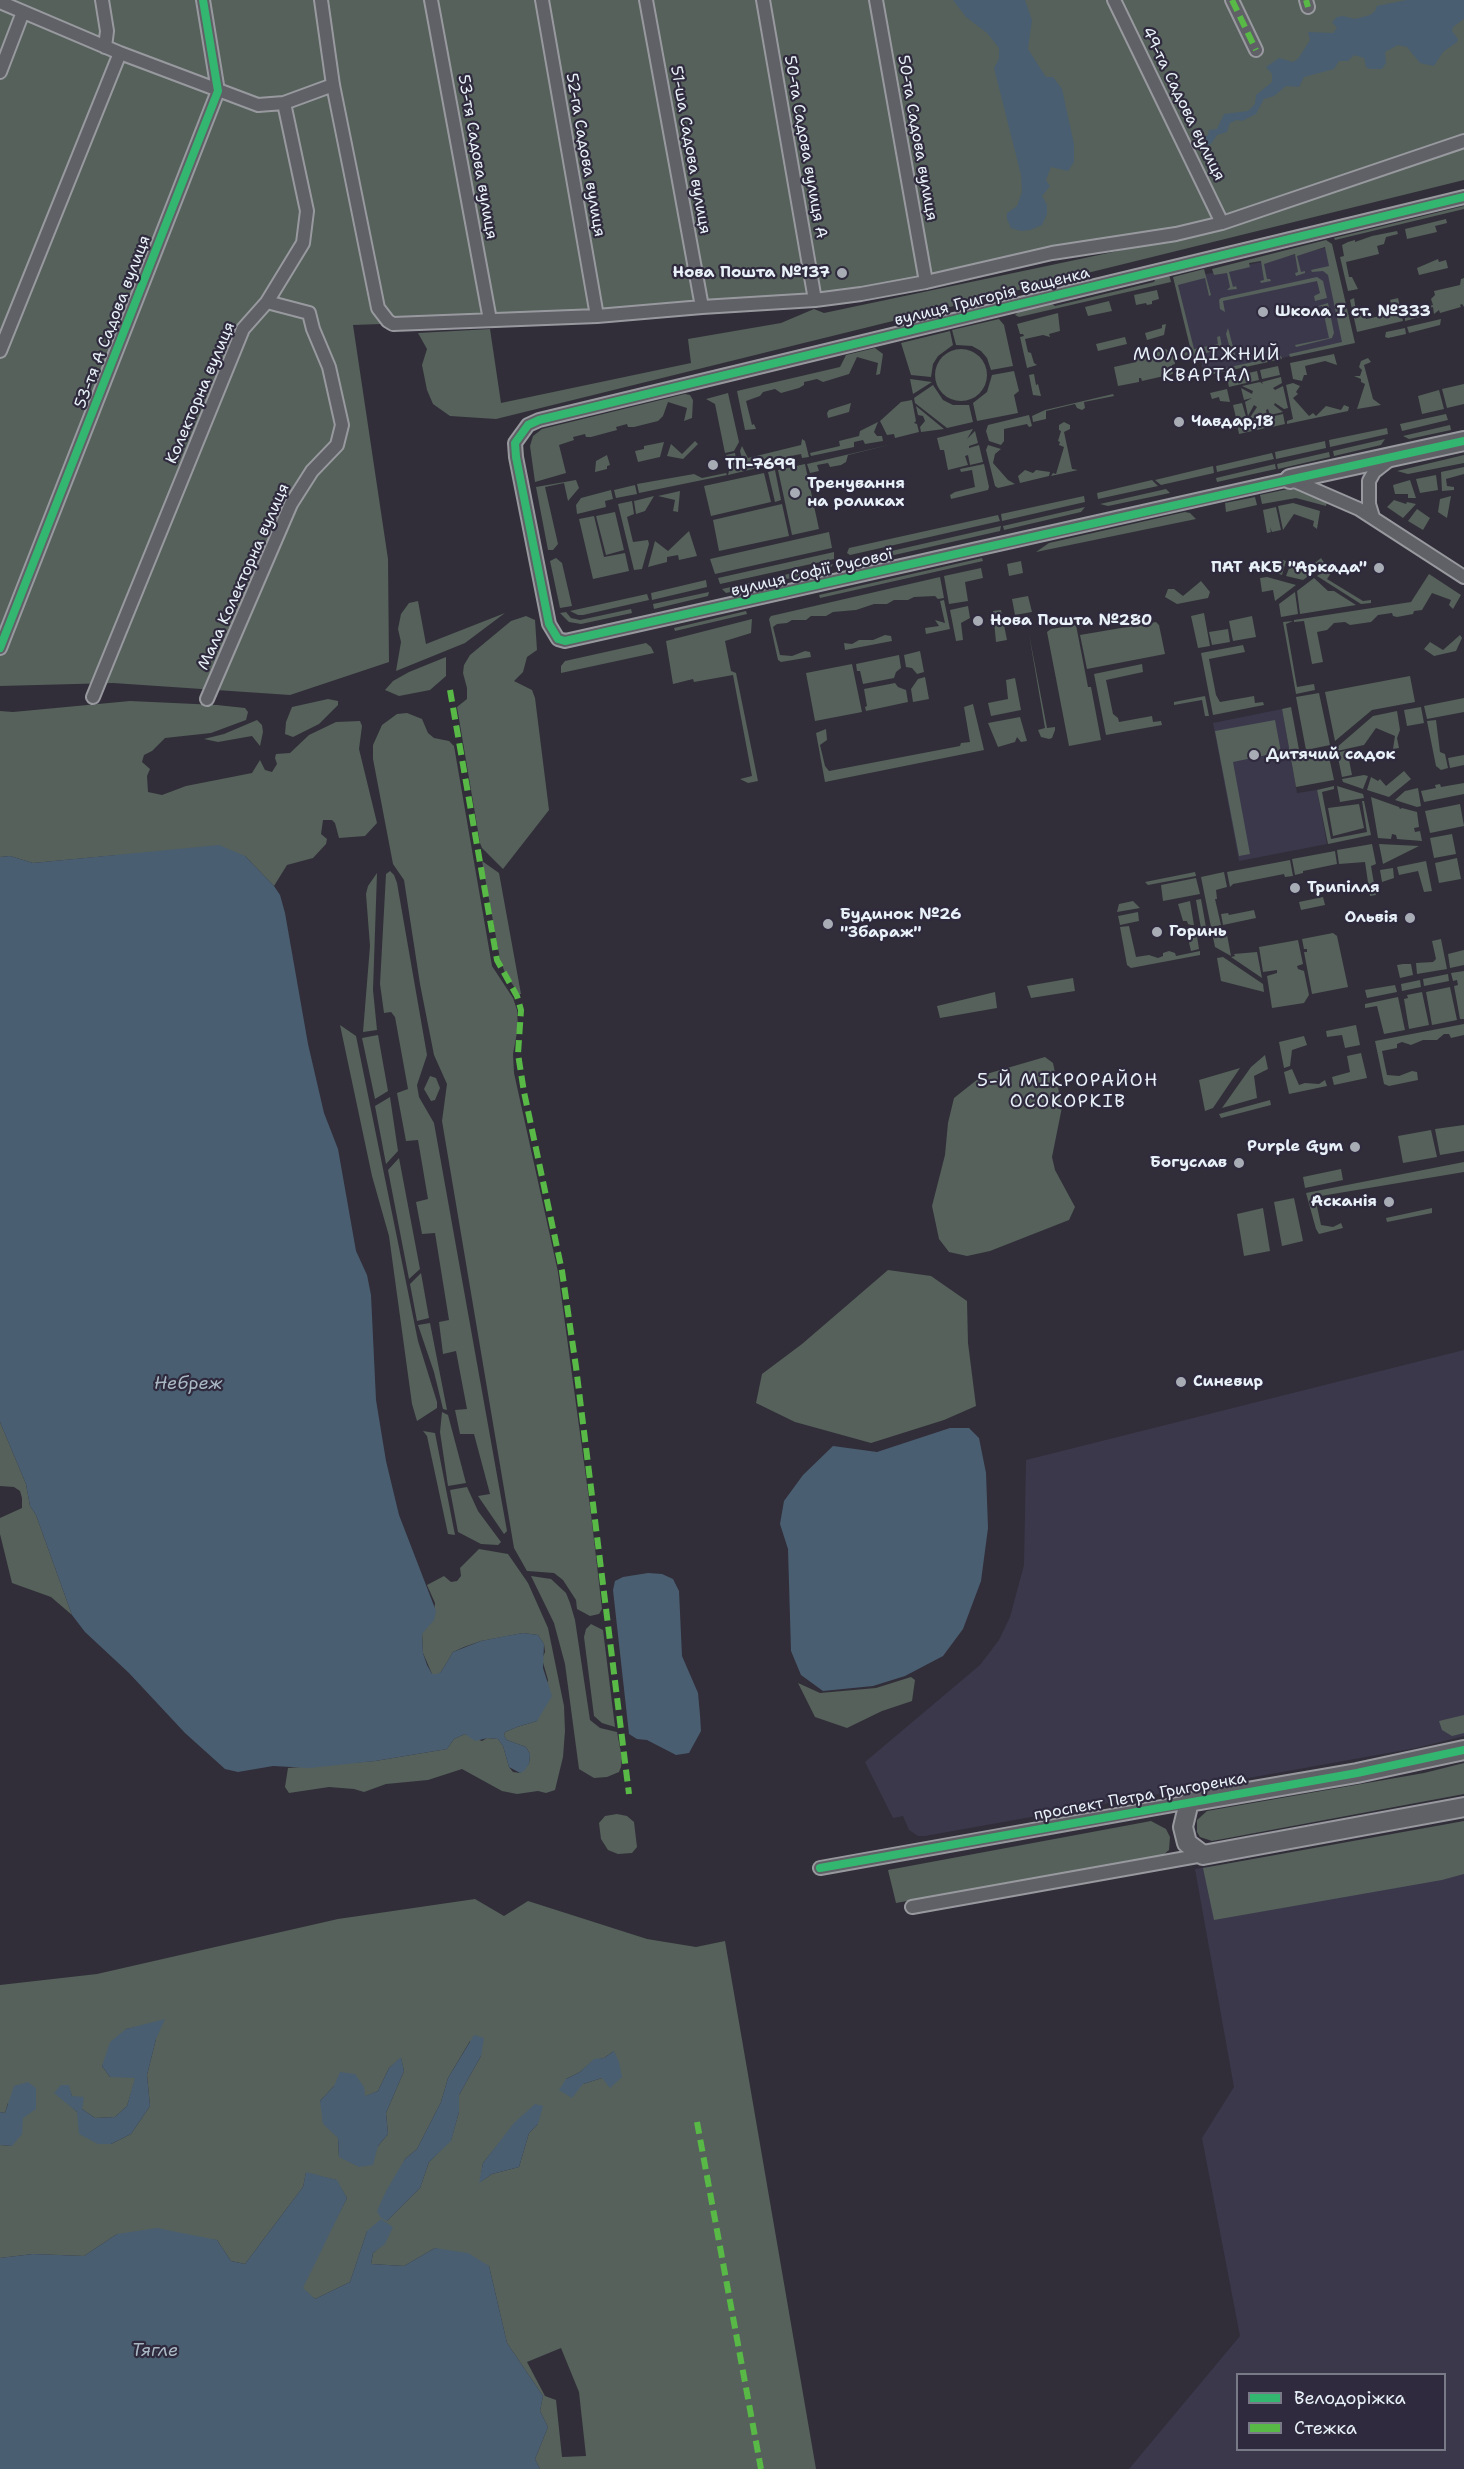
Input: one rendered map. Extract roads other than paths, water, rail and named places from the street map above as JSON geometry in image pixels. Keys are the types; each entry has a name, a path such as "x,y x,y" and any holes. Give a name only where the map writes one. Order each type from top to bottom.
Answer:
{"street":[{"path":"102,0 107,32 105,46"},
{"path":"202,0 218,91"},
{"path":"321,0 333,85 378,308 393,324 597,316 815,300 926,282 1052,253 1176,234 1222,223 1464,141"},
{"name":"53-тя Садова вулиця","path":"431,0 490,320"},
{"name":"52-га Садова вулиця","path":"542,0 597,316"},
{"name":"51-ша Садова вулиця","path":"646,0 702,307"},
{"name":"50-та Садова вулиця А","path":"763,0 815,300"},
{"name":"50-та Садова вулиця","path":"876,0 926,282"},
{"name":"49-та Садова вулиця","path":"1114,0 1222,223"},
{"path":"1232,0 1256,50"},
{"path":"0,2 120,53 258,105 284,103 333,85"},
{"path":"0,72 23,12"},
{"path":"0,351 120,53"},
{"name":"53-тя А Садова вулиця","path":"0,648 218,91"},
{"name":"Колекторна вулиця","path":"93,698 243,329 267,302 303,243 307,211 284,103"},
{"name":"вулиця Григорія Ващенка","path":"528,425 539,420 1464,197"},
{"name":"Мала Колекторна вулиця","path":"207,699 291,504 312,471 337,445 342,424 329,367 313,329 309,313 267,302"},
{"name":"вулиця Софії Русової","path":"528,425 515,442 516,457 549,624 558,639 565,641 1290,479"},
{"path":"1290,479 1464,441"},
{"path":"1373,517 1369,504 1369,481 1381,465 1398,455"},
{"path":"1290,479 1344,501 1373,517 1464,577"},
{"name":"проспект Петра Григоренка","path":"820,1868 1357,1773 1464,1750"},
{"path":"1189,1802 1184,1816 1184,1835 1187,1842 1203,1855"},
{"path":"912,1907 1464,1807"}],"water":[{"path":"953,0 1025,0 1032,20 1028,49 1046,77 1053,77 1062,89 1074,144 1074,162 1068,171 1051,167 1046,180 1050,186 1042,196 1047,205 1047,214 1042,225 1030,230 1021,231 1011,228 1007,219 1007,213 1017,206 1022,192 1021,175 994,68 999,59 999,48 987,33 966,17"},
{"path":"1406,0 1464,0 1464,19 1453,27 1452,31 1458,39 1457,42 1443,52 1434,66 1420,63 1407,47 1398,45 1385,52 1386,63 1382,69 1366,67 1364,58 1354,55 1348,61 1339,61 1334,69 1304,77 1299,87 1286,86 1274,96 1264,99 1256,114 1242,121 1237,120 1230,123 1227,132 1217,135 1211,144 1204,147 1204,142 1198,140 1208,135 1209,130 1217,129 1224,114 1248,111 1255,104 1256,95 1272,82 1272,74 1266,67 1279,58 1293,62 1298,59 1310,40 1308,32 1333,33 1337,28 1332,22 1337,17 1355,19 1370,15 1377,6"},
{"name":"Небреж","path":"219,845 245,856 274,886 280,895 285,913 308,1044 324,1113 338,1149 356,1251 367,1275 371,1295 376,1400 386,1461 399,1515 436,1611 434,1620 422,1634 423,1653 427,1665 432,1674 437,1674 441,1672 453,1652 481,1641 506,1636 523,1633 538,1635 544,1644 543,1668 552,1696 537,1721 505,1732 504,1736 507,1740 526,1747 530,1754 529,1764 520,1773 509,1767 503,1746 498,1739 488,1738 475,1741 465,1734 454,1739 447,1749 375,1761 310,1768 273,1766 238,1772 225,1769 185,1733 129,1673 85,1632 72,1615 36,1515 30,1506 26,1484 0,1422 0,857 10,856 33,863"},
{"path":"950,1428 969,1428 979,1438 986,1473 988,1528 981,1581 963,1629 943,1656 905,1676 873,1686 823,1691 801,1675 791,1651 788,1549 780,1524 784,1501 803,1475 833,1446 877,1452"},
{"path":"648,1573 662,1574 673,1579 679,1591 682,1656 698,1693 701,1731 689,1753 676,1755 647,1740 637,1739 629,1734 613,1590 615,1581 623,1577"},
{"path":"165,2019 156,2039 147,2075 150,2106 131,2134 111,2144 98,2144 79,2134 77,2112 54,2093 61,2085 69,2085 72,2096 84,2097 82,2109 95,2118 115,2117 127,2106 135,2078 110,2077 102,2066 110,2042 126,2029"},
{"path":"474,2035 484,2038 481,2056 459,2095 459,2112 451,2141 429,2162 420,2188 387,2221 381,2218 377,2211 386,2191 405,2159 417,2149 441,2102 448,2078"},
{"path":"614,2051 622,2077 610,2088 602,2078 583,2084 572,2098 559,2090 566,2079 580,2072 594,2059 604,2058"},
{"path":"401,2057 404,2071 386,2113 388,2134 378,2146 373,2165 359,2167 339,2157 338,2138 323,2124 320,2101 334,2086 340,2072 355,2074 364,2087 365,2096 378,2091 389,2068"},
{"path":"28,2082 36,2088 36,2109 23,2118 22,2134 12,2146 0,2145 0,2112 5,2113 14,2086"},
{"path":"535,2104 543,2106 538,2124 529,2133 519,2167 492,2174 479,2183 483,2163 514,2123"},
{"name":"Тягле","path":"306,2172 337,2180 347,2198 303,2288 315,2299 350,2282 367,2231 381,2219 393,2227 385,2244 373,2253 371,2264 404,2266 435,2248 468,2253 489,2266 507,2343 543,2396 540,2411 548,2427 535,2459 540,2469 0,2469 0,2258 33,2254 84,2256 117,2234 157,2228 217,2240 231,2261 245,2264 303,2187"}],"place":[{"name":"Нова Пошта №137","path":"842,273"},
{"name":"Школа І ст. №333","path":"1263,312"},
{"name":"Чавдар,18","path":"1179,422"},
{"name":"ТП-7699","path":"713,465"},
{"name":"Тренування на роликах","path":"795,493"},
{"name":"ПАТ АКБ \"Аркада\"","path":"1379,568"},
{"name":"Нова Пошта №280","path":"978,621"},
{"name":"Дитячий садок","path":"1254,755"},
{"name":"Трипілля","path":"1295,888"},
{"name":"Ольвія","path":"1410,918"},
{"name":"Будинок №26 \"Збараж\"","path":"828,924"},
{"name":"Горинь","path":"1157,932"},
{"name":"Purple Gym","path":"1355,1147"},
{"name":"Богуслав","path":"1239,1163"},
{"name":"Асканія","path":"1389,1202"},
{"name":"Синевир","path":"1181,1382"}],"district":[{"name":"МОЛОДІЖНИЙ КВАРТАЛ","path":"1207,365"},
{"name":"5-Й МІКРОРАЙОН ОСОКОРКІВ","path":"1068,1091"}]}
